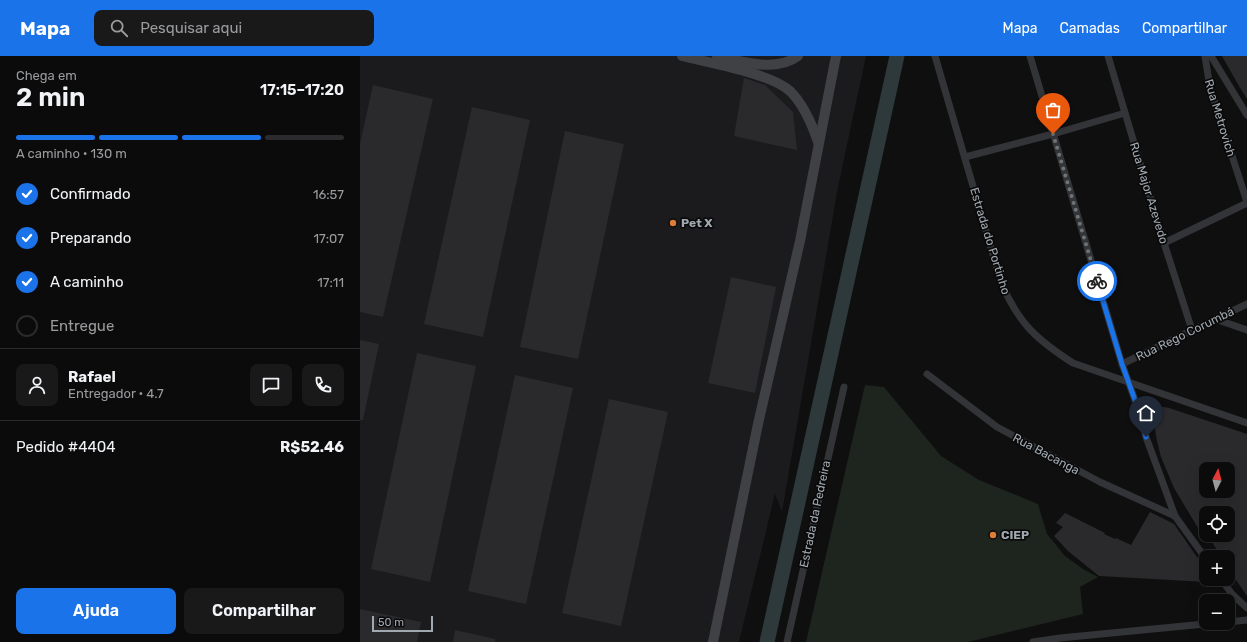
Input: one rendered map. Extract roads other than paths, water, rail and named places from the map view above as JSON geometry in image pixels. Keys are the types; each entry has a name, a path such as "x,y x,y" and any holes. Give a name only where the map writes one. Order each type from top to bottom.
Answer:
{"street":[{"path":"682,56 772,80 783,86 790,91 800,103 810,119 818,142"},
{"path":"717,56 751,63 771,64 783,63 798,56"},
{"path":"713,642 758,424 800,241 818,142 836,56"},
{"name":"Estrada do Portinho","path":"934,56 1002,282 1008,299 1022,322 1049,348 1073,363 1247,423"},
{"path":"1030,56 1122,364 1146,437 1175,516 1200,550"},
{"name":"Rua Major Azevedo","path":"1108,56 1164,243 1192,330"},
{"name":"Rua Metrovich","path":"1205,56 1210,88 1247,202"},
{"name":"Rua Metrovich","path":"1211,56 1247,115"},
{"path":"965,157 1125,113"},
{"path":"1164,243 1247,202"},
{"name":"Rua Rego Corumbá","path":"1122,364 1247,305"},
{"path":"1215,319 1247,330"},
{"name":"Rua Bacanga","path":"927,374 997,427 1100,482 1175,516"},
{"name":"Estrada da Pedreira","path":"787,642 844,387"},
{"path":"1226,586 1232,594 1247,608"},
{"path":"1235,621 1247,620"},
{"path":"1033,642 1068,637 1199,625"}],"waterway":[{"path":"767,642 897,56"}],"place":[{"name":"Pet X","path":"673,223"},
{"name":"CIEP","path":"993,535"}]}
